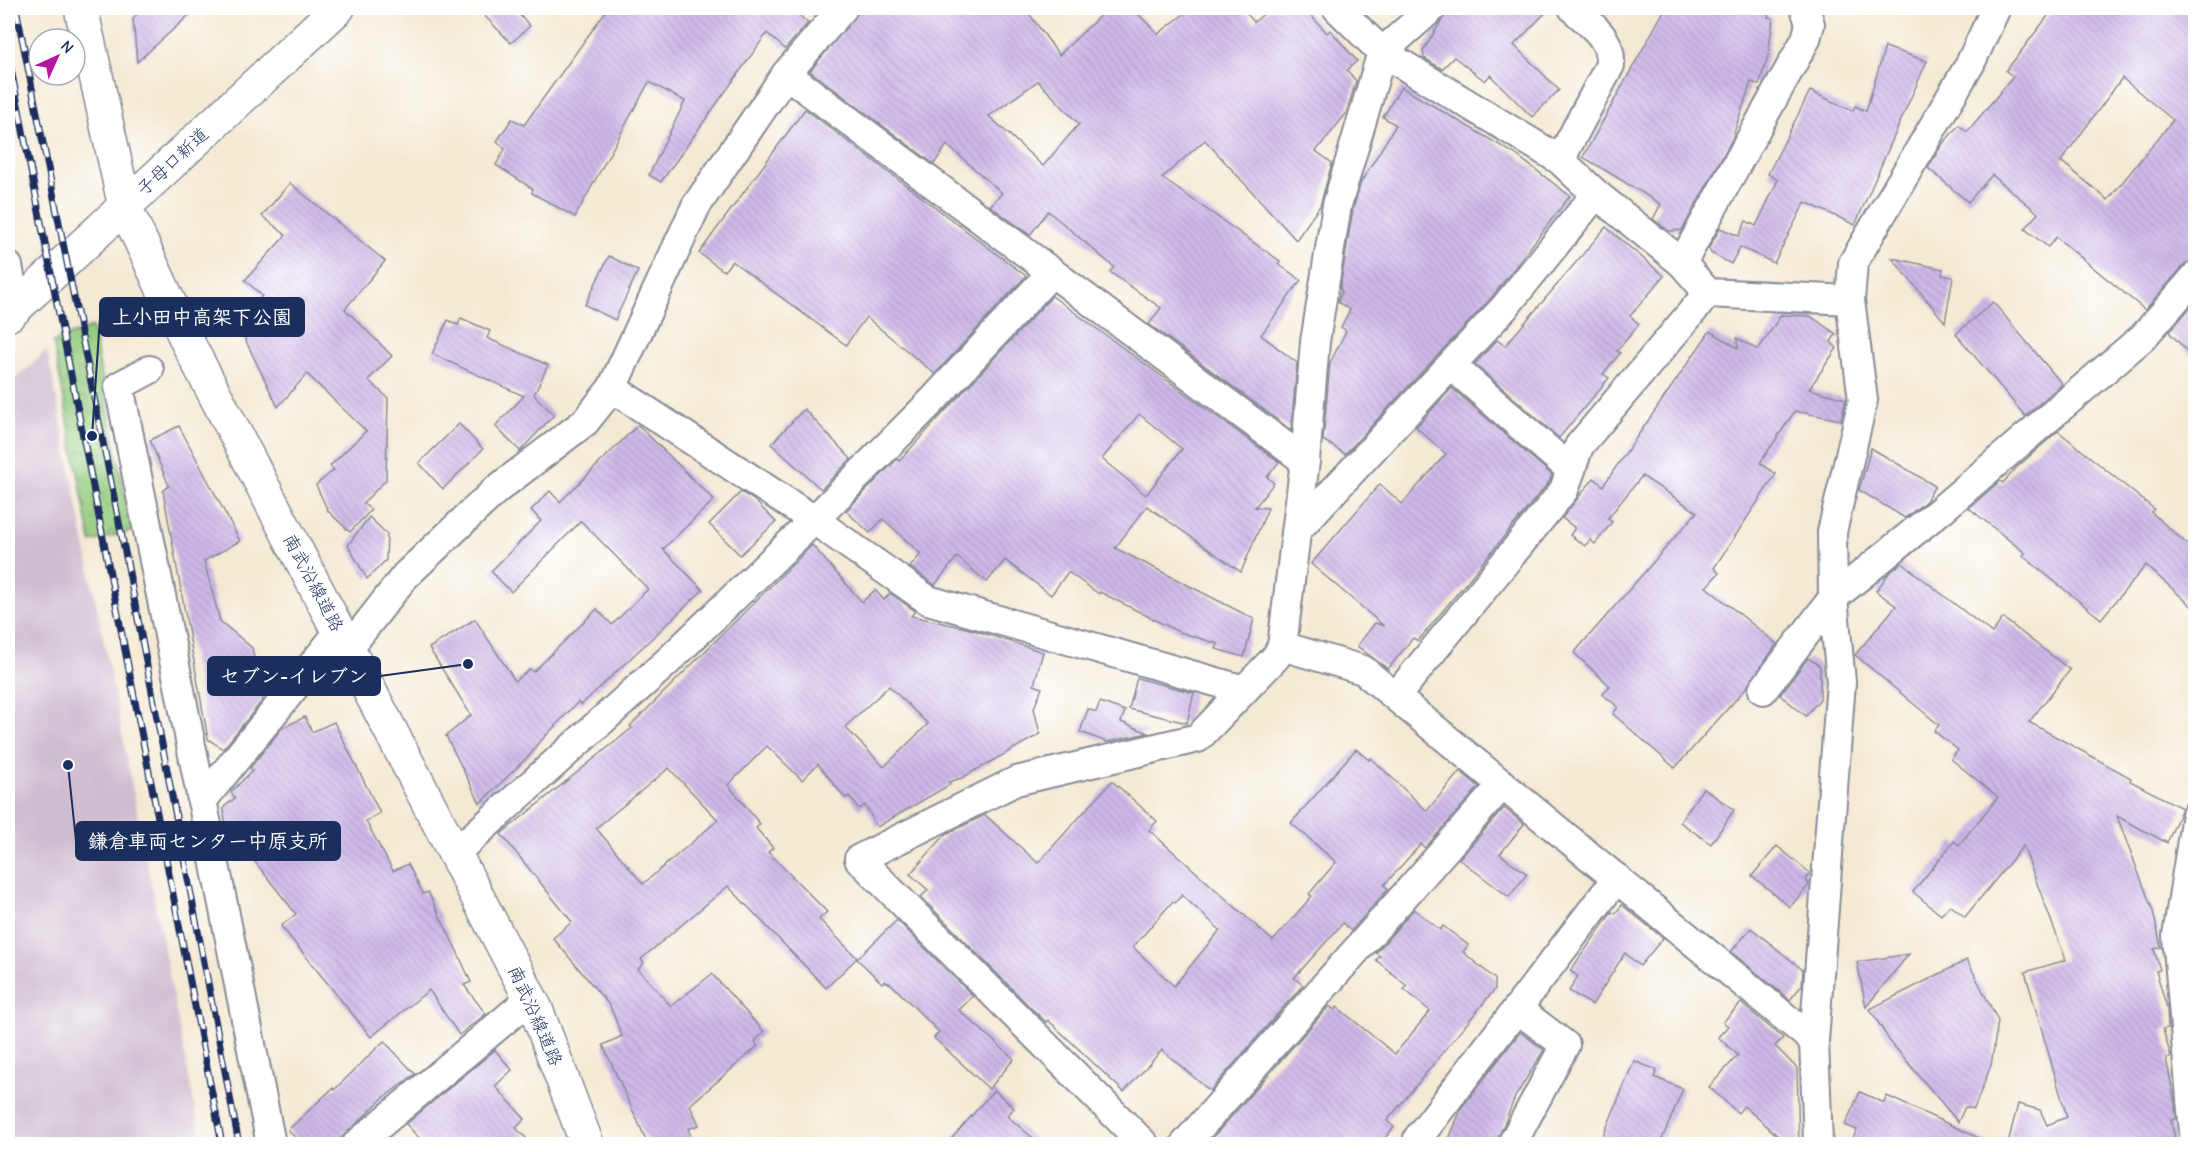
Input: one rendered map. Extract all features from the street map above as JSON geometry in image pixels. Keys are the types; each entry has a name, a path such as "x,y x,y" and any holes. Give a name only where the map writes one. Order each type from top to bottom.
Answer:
{"street":[{"name":"南武沿線道路","path":"81,8 125,207 188,343 531,998 587,1144"},
{"name":"子母口新道","path":"12,311 338,8"},
{"path":"202,801 343,640 405,576 496,490 585,422 612,388 696,206 786,74 843,8"},
{"path":"1337,8 1382,52 1560,160 1596,194 1682,263 1708,293 1850,300"},
{"path":"1144,1144 859,859 1016,781 1198,738 1276,657 1282,646 1305,462 1315,342 1337,205 1382,52 1432,8"},
{"path":"1560,160 1610,65 1611,52 1607,41 1573,8"},
{"path":"1682,263 1806,39 1810,24 1805,8"},
{"path":"1818,1144 1814,1041 1840,682 1833,598 1832,532 1863,400 1850,300 1853,263 1970,64 1996,8"},
{"path":"786,74 1305,462"},
{"path":"1297,530 1504,308 1596,194"},
{"path":"8,266 12,311"},
{"path":"454,853 668,661 814,520 935,398 1052,272"},
{"path":"1763,690 1833,598 1942,509 2143,337 2196,276"},
{"path":"1396,696 1564,490 1580,446 1708,293"},
{"path":"1452,366 1571,470"},
{"path":"149,370 119,386 271,1144"},
{"path":"612,388 814,520 928,600 1244,690"},
{"path":"1282,646 1363,670 1617,878 1721,968 1814,1041"},
{"path":"1185,1144 1503,784"},
{"path":"2195,1144 2177,936 2196,815"},
{"path":"1417,1144 1418,1138 1519,1010 1617,878"},
{"path":"357,1144 531,998"},
{"path":"1512,1144 1565,1045 1519,1010"}],"shaded area":[{"path":"47,350 202,1144 8,1144 8,386"}],"green space":[{"path":"92,327 132,531 91,542 53,342"}],"building":[{"path":"144,8 197,8 137,62 133,18"},
{"path":"477,8 513,8 530,26 511,43"},
{"path":"608,8 791,8 808,23 785,49 767,33 661,182 649,175 685,101 649,82 575,217 532,193 533,189 496,165 505,149 497,141 512,119 524,125"},
{"path":"862,8 1025,8 1059,55 1108,8 1132,8 1158,34 1192,8 1242,8 1254,22 1271,8 1304,8 1327,33 1330,30 1357,61 1347,70 1356,81 1346,114 1316,151 1332,163 1320,206 1296,240 1205,140 1162,178 1280,261 1278,264 1301,280 1261,335 1297,363 1291,430 1149,324 1161,308 1110,272 1114,267 1048,211 1030,235 990,206 1002,193 947,145 934,164 810,71","holes":["1038,81 1079,124 1043,166 989,116"]},
{"path":"1449,8 1550,8 1514,45 1559,90 1532,117 1490,75 1485,81 1454,57 1442,69 1424,58 1423,51"},
{"path":"1708,8 1768,8 1768,17 1773,18 1768,56 1759,85 1751,82 1732,139 1682,230 1669,231 1653,219 1661,204 1583,157 1665,9 1708,15"},
{"path":"2054,8 2196,8 2196,259 2184,265 2145,310 2056,237 2048,247 2025,229 2038,213 1992,175 1968,202 1928,168 1941,146 1959,125 1967,132 2013,77 2006,71","holes":["2122,78 2173,120 2108,200 2061,161"]},
{"path":"1885,47 1927,61 1855,225 1805,202 1774,263 1740,247 1731,264 1711,253 1709,248 1720,228 1739,236 1746,221 1756,226 1778,180 1768,174 1810,91 1853,111 1855,106 1866,111"},
{"path":"1401,87 1515,154 1570,196 1492,297 1345,454 1323,440 1330,363 1346,331 1341,327 1350,310 1338,302 1342,291 1340,288 1353,209 1361,182 1396,125 1383,117"},
{"path":"805,109 1026,276 935,374 866,317 846,345 732,261 724,271 699,253"},
{"path":"290,183 385,261 345,309 392,356 368,380 388,398 386,480 363,503 371,510 350,532 328,511 316,485 334,470 330,466 366,431 307,374 278,407 237,323 262,296 245,280 286,235 262,216"},
{"path":"1606,227 1664,276 1630,316 1639,324 1617,351 1620,353 1603,374 1609,378 1559,438 1475,364 1497,340 1505,346"},
{"path":"609,256 638,271 615,320 585,305"},
{"path":"1892,258 1943,269 1942,275 1953,277 1945,322"},
{"path":"1052,296 1279,462 1267,477 1274,483 1255,507 1268,508 1241,572 1147,506 1115,548 1254,619 1244,657 1216,649 1218,644 1179,632 1100,592 1099,594 1068,572 1051,595 1005,560 987,582 957,557 935,585 910,567 921,554 883,519 870,533 846,511 897,459 899,461","holes":["1139,414 1182,449 1146,495 1102,459"]},
{"path":"1993,302 2062,384 2025,416 1956,334"},
{"path":"2196,302 2196,361 2169,332"},
{"path":"1781,315 1810,316 1836,334 1831,342 1837,348 1809,389 1846,399 1841,420 1795,411 1760,463 1776,474 1714,568 1719,573 1706,587 1777,644 1747,687 1675,768 1613,714 1618,707 1602,694 1610,686 1574,653 1697,512 1642,476 1608,518 1612,522 1595,544 1590,540 1585,546 1570,535 1575,528 1562,518 1594,478 1603,486 1710,331 1738,348 1737,338 1758,350"},
{"path":"461,318 490,331 487,338 548,365 534,395 554,415 520,451 495,426 524,396 432,354 448,320 458,325"},
{"path":"1452,388 1552,475 1549,482 1418,641 1413,638 1388,669 1357,646 1375,623 1384,626 1311,564 1380,484 1402,504 1446,454 1416,427"},
{"path":"804,409 851,459 821,489 771,444"},
{"path":"459,424 483,449 443,489 419,463"},
{"path":"638,425 714,500 663,549 703,590 581,705 578,702 533,749 535,750 480,803 446,736 471,715 429,648 475,619 515,681 530,669 533,672 597,609 612,625 648,589 581,521 511,592 491,571 541,521 531,510 550,491 560,502"},
{"path":"179,426 240,541 204,561 220,621 252,648 263,700 223,749 208,739 163,491 169,486 150,440"},
{"path":"2058,431 2154,509 2151,512 2196,552 2196,610 2146,565 2101,619 2023,556 2025,553 1969,508 2000,481 2003,483 2016,468"},
{"path":"1871,448 1935,486 1926,501 1905,518 1859,490"},
{"path":"741,492 754,500 776,522 740,555 709,524"},
{"path":"369,517 387,534 386,560 367,579 348,545"},
{"path":"812,545 862,602 875,590 884,600 890,593 915,611 911,616 970,629 1043,652 1034,685 1042,688 1034,708 1040,734 962,778 948,782 951,784 877,827 865,805 859,809 849,796 845,798 818,764 802,780 767,746 728,785 760,824 756,828 773,848 768,852 827,912 819,919 857,958 826,988 728,886 641,959 644,963 638,969 671,1006 712,974 764,1032 755,1041 758,1046 690,1105 699,1125 688,1129 694,1144 648,1144 603,1045 622,1036 610,1006 553,938 572,922 501,834 632,728 630,726","holes":["889,686 928,724 884,767 845,727","669,768 718,820 643,884 596,828"]},
{"path":"1902,563 1992,633 2003,618 2070,670 2029,722 2131,778 2130,781 2182,808 2167,843 2117,816 2153,911 2161,947 2154,949 2160,970 2156,971 2167,1008 2168,1028 2163,1029 2171,1057 2166,1058 2175,1103 2176,1119 2171,1120 2176,1144 2002,1144 2009,1139 2018,1104 2040,1110 2047,1125 2067,1117 2025,972 2066,960 2023,846 1965,917 1950,905 1941,915 1913,892 1954,841 1959,845 1998,797 1951,759 1958,750 1934,731 1939,725 1855,655 1896,606 1876,591 1889,573"},
{"path":"1808,658 1820,666 1820,699 1806,716 1780,695"},
{"path":"1137,678 1194,693 1187,723 1129,709"},
{"path":"1100,702 1125,711 1121,722 1148,733 1107,742 1080,732 1088,709 1096,712"},
{"path":"305,717 312,732 334,722 380,813 366,821 393,871 408,864 423,894 428,892 456,949 471,982 464,985 486,1014 459,1035 429,990 371,1037 281,926 296,914 225,824 224,807 235,798 231,792 253,770 250,768 282,728"},
{"path":"1356,749 1369,760 1371,758 1427,811 1460,771 1479,787 1425,848 1421,844 1384,885 1388,889 1351,931 1343,923 1294,978 1303,985 1210,1091 1162,1050 1124,1092 1048,1020 1046,1022 1031,1008 921,897 928,890 910,874 946,834 985,815 1038,863 1112,781 1157,821 1149,830 1273,941 1312,896 1309,894 1336,862 1291,823","holes":["1182,895 1220,930 1174,986 1133,947 1173,901 1175,903"]},
{"path":"1703,788 1734,810 1711,844 1680,822"},
{"path":"1504,808 1524,824 1500,854 1527,874 1509,897 1459,859"},
{"path":"1777,846 1810,873 1806,879 1809,885 1790,907 1752,876"},
{"path":"1622,905 1663,938 1640,966 1625,953 1592,1005 1569,991 1578,976 1570,971 1612,912 1615,914"},
{"path":"1414,909 1440,930 1443,926 1468,945 1463,952 1495,979 1495,989 1387,1121 1394,1127 1380,1144 1207,1144 1329,1006 1335,1010 1337,1007 1395,1054 1430,1011 1404,989 1407,986 1376,960 1380,956 1376,953"},
{"path":"897,920 973,996 959,1010 1014,1059 989,1089 934,1038 939,1032 891,984 884,981 882,983 857,959"},
{"path":"1751,928 1803,970 1802,985 1790,1000 1731,952"},
{"path":"1909,954 1866,1007 1857,962"},
{"path":"1967,960 1998,1021 1991,1065 1974,1109 1965,1107 1958,1122 1889,1040 1870,1009"},
{"path":"1741,1003 1783,1038 1775,1046 1797,1068 1799,1144 1787,1144 1744,1106 1738,1113 1709,1087 1738,1055 1718,1037 1728,1026 1723,1022"},
{"path":"1520,1032 1544,1050 1515,1097 1496,1144 1447,1144 1462,1107"},
{"path":"384,1041 415,1074 382,1099 335,1144 302,1144 288,1130 333,1088 334,1090"},
{"path":"495,1050 512,1070 495,1086 525,1119 516,1128 532,1144 425,1144 406,1124"},
{"path":"1634,1061 1657,1070 1654,1077 1683,1089 1660,1144 1600,1144"},
{"path":"994,1090 1014,1108 1007,1116 1040,1144 947,1144"},
{"path":"1860,1092 1884,1103 1887,1096 1992,1144 1850,1144 1857,1130 1845,1125"}],"railway":[{"path":"16,8 127,562 239,1144"},
{"path":"8,54 222,1144"}],"place":[{"name":"上小田中高架下公園","path":"92,436"},
{"name":"セブン-イレブン","path":"468,664"},
{"name":"鎌倉車両センター中原支所","path":"68,765"}]}
